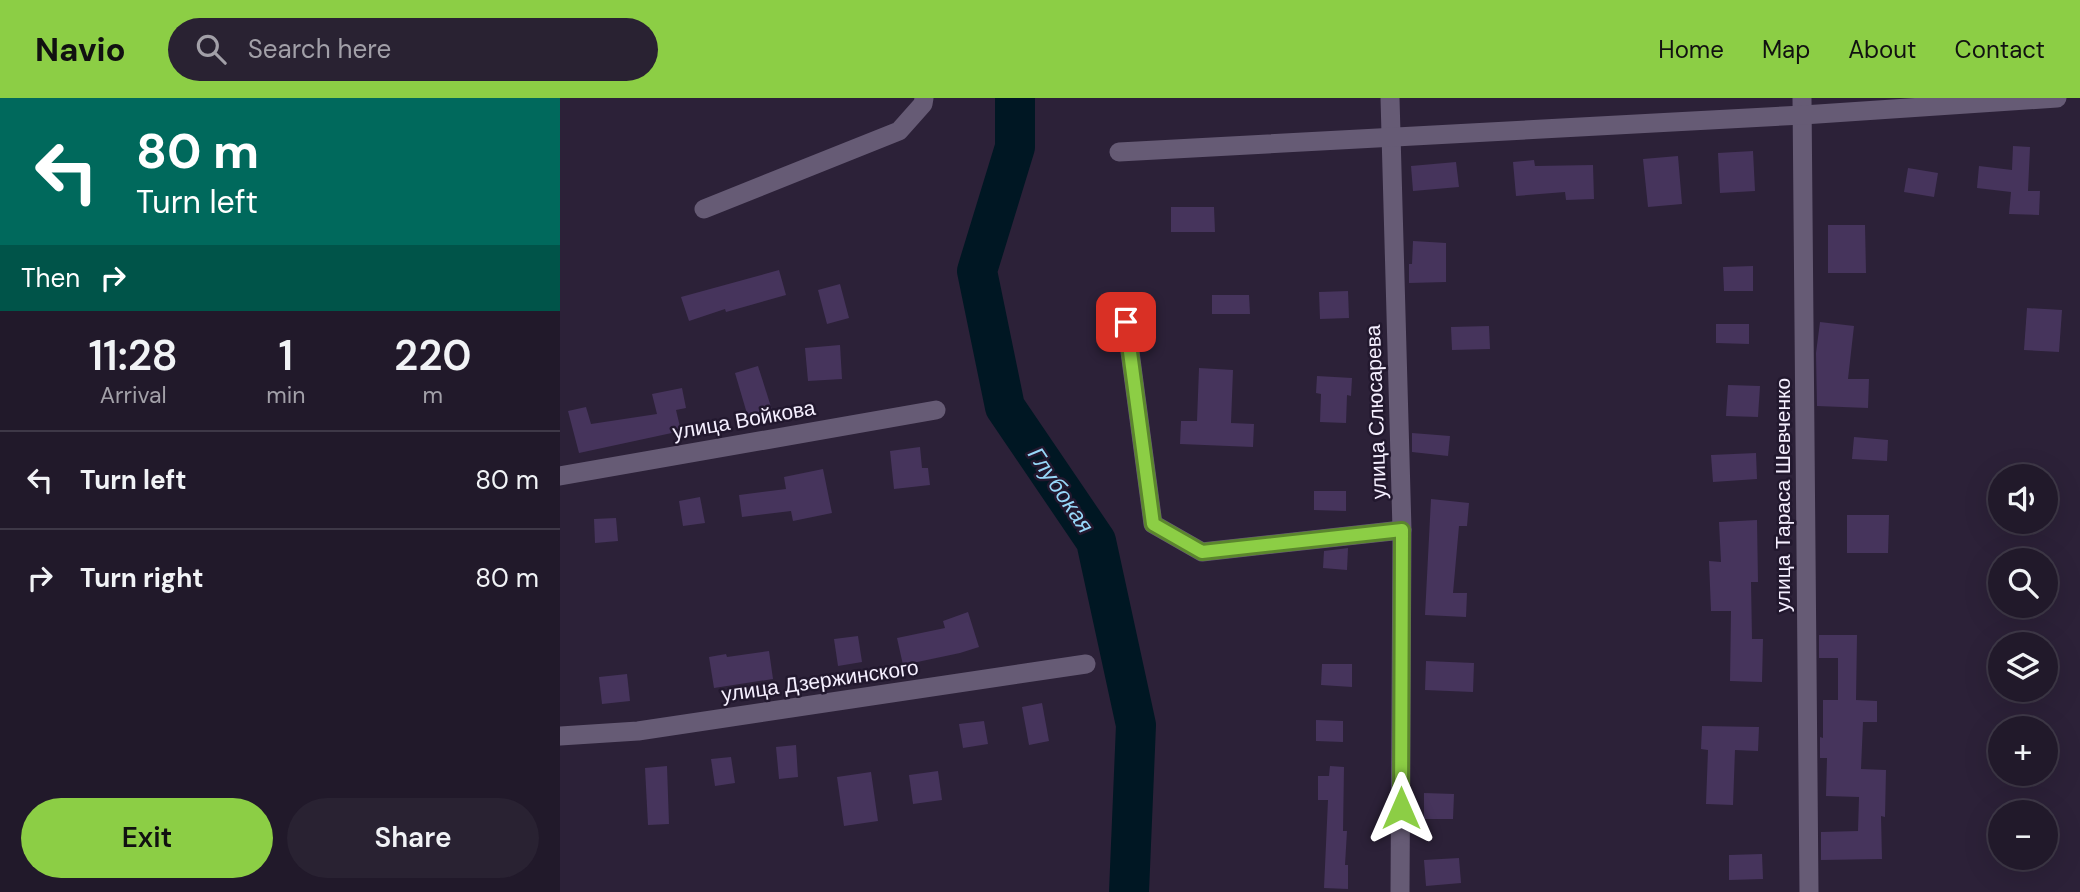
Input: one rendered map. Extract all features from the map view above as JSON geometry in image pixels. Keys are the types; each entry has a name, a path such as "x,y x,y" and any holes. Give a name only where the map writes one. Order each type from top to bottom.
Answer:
{"street":[{"path":"704,209 899,131 923,104 924,98"},
{"name":"улица Слюсарева","path":"1391,98 1402,530 1400,892"},
{"path":"1119,152 1392,137 1802,106 2056,98"},
{"name":"улица Тараса Шевченко","path":"1802,106 1809,892"},
{"path":"1126,322 1153,524 1202,552 1402,530"},
{"name":"улица Войкова","path":"560,476 936,410"},
{"name":"улица Дзержинского","path":"560,736 638,731 1086,664"}],"building":[{"path":"2013,146 2030,147 2028,191 2040,191 2039,215 2009,214 2011,192 1977,188 1979,166 2012,170"},
{"path":"1753,151 1755,191 1720,193 1718,153"},
{"path":"1678,156 1682,204 1648,207 1643,159"},
{"path":"1534,160 1535,166 1593,165 1594,199 1566,200 1565,192 1516,196 1513,162"},
{"path":"1456,162 1459,187 1413,191 1411,166"},
{"path":"1908,168 1938,173 1934,197 1904,192"},
{"path":"1171,207 1214,207 1215,232 1171,232"},
{"path":"1828,225 1865,225 1866,273 1828,273"},
{"path":"1413,241 1446,243 1446,282 1409,283"},
{"path":"1753,266 1753,291 1724,291 1723,267"},
{"path":"779,270 786,295 726,312 725,309 689,321 681,297"},
{"path":"840,284 849,318 827,324 818,290"},
{"path":"1348,291 1349,318 1320,319 1319,292"},
{"path":"1212,295 1249,295 1250,314 1212,314"},
{"path":"2027,308 2062,310 2059,352 2024,350"},
{"path":"1820,322 1854,326 1848,379 1869,379 1868,408 1817,406 1816,353"},
{"path":"1716,324 1749,324 1749,344 1716,343"},
{"path":"1489,326 1490,349 1452,350 1451,327"},
{"path":"840,345 842,379 808,381 805,348"},
{"path":"758,366 772,410 748,417 735,373"},
{"path":"1199,368 1233,370 1231,423 1254,424 1253,447 1180,444 1181,421 1197,421"},
{"path":"1317,376 1352,378 1351,396 1347,395 1346,423 1320,422 1321,394 1316,393"},
{"path":"1728,385 1760,386 1758,417 1726,416"},
{"path":"682,388 686,408 676,410 681,431 579,453 568,411 586,407 591,424 657,414 652,394"},
{"path":"1412,433 1450,436 1448,456 1412,452"},
{"path":"1854,437 1888,440 1887,461 1852,459"},
{"path":"920,447 922,468 928,468 930,485 894,489 890,451"},
{"path":"1756,453 1757,479 1713,482 1711,455"},
{"path":"823,469 832,513 793,521 791,511 742,517 739,495 786,489 784,477"},
{"path":"1314,491 1346,491 1346,511 1314,510"},
{"path":"700,497 705,523 683,526 679,501"},
{"path":"1431,499 1469,503 1467,526 1459,526 1453,593 1467,593 1466,617 1425,615"},
{"path":"1847,515 1889,515 1888,553 1847,553"},
{"path":"616,518 618,541 595,543 594,519"},
{"path":"1757,520 1758,582 1751,582 1752,639 1763,639 1762,682 1730,681 1731,611 1711,611 1709,561 1721,562 1719,522"},
{"path":"1348,548 1347,570 1323,568 1324,551"},
{"path":"968,612 979,647 903,665 897,638 945,628 943,621"},
{"path":"1819,635 1857,635 1856,700 1877,701 1877,722 1863,722 1861,769 1886,770 1885,817 1881,816 1882,859 1821,860 1821,832 1858,831 1859,797 1826,796 1827,758 1820,758 1823,700 1838,700 1838,658 1819,658"},
{"path":"858,636 862,662 838,666 834,639"},
{"path":"769,651 773,679 714,688 709,657"},
{"path":"1426,661 1474,663 1473,692 1425,690"},
{"path":"1322,664 1352,664 1352,687 1321,685"},
{"path":"627,674 630,701 602,704 599,677"},
{"path":"1042,703 1049,741 1029,745 1022,707"},
{"path":"1316,720 1343,721 1343,742 1316,741"},
{"path":"984,721 988,744 963,748 959,724"},
{"path":"1702,726 1759,727 1758,751 1735,750 1733,805 1706,804 1708,750 1701,749"},
{"path":"796,745 798,777 779,779 776,747"},
{"path":"731,757 735,783 715,786 711,759"},
{"path":"667,766 669,824 648,825 645,768"},
{"path":"1330,766 1344,767 1343,831 1347,831 1345,865 1348,865 1348,889 1324,888 1328,800 1318,800 1318,776 1329,776"},
{"path":"938,771 942,800 913,804 909,775"},
{"path":"871,772 878,821 844,826 837,777"},
{"path":"1424,793 1454,794 1453,819 1424,819"},
{"path":"1762,854 1763,879 1729,880 1729,855"},
{"path":"1459,858 1461,883 1426,886 1424,860"}],"waterway":[{"name":"Глубокая","path":"1015,98 1015,147 977,271 1005,407 1096,541 1136,725 1129,892"}],"route":[{"path":"1126,322 1153,524 1202,552 1402,530 1401,808"}]}
